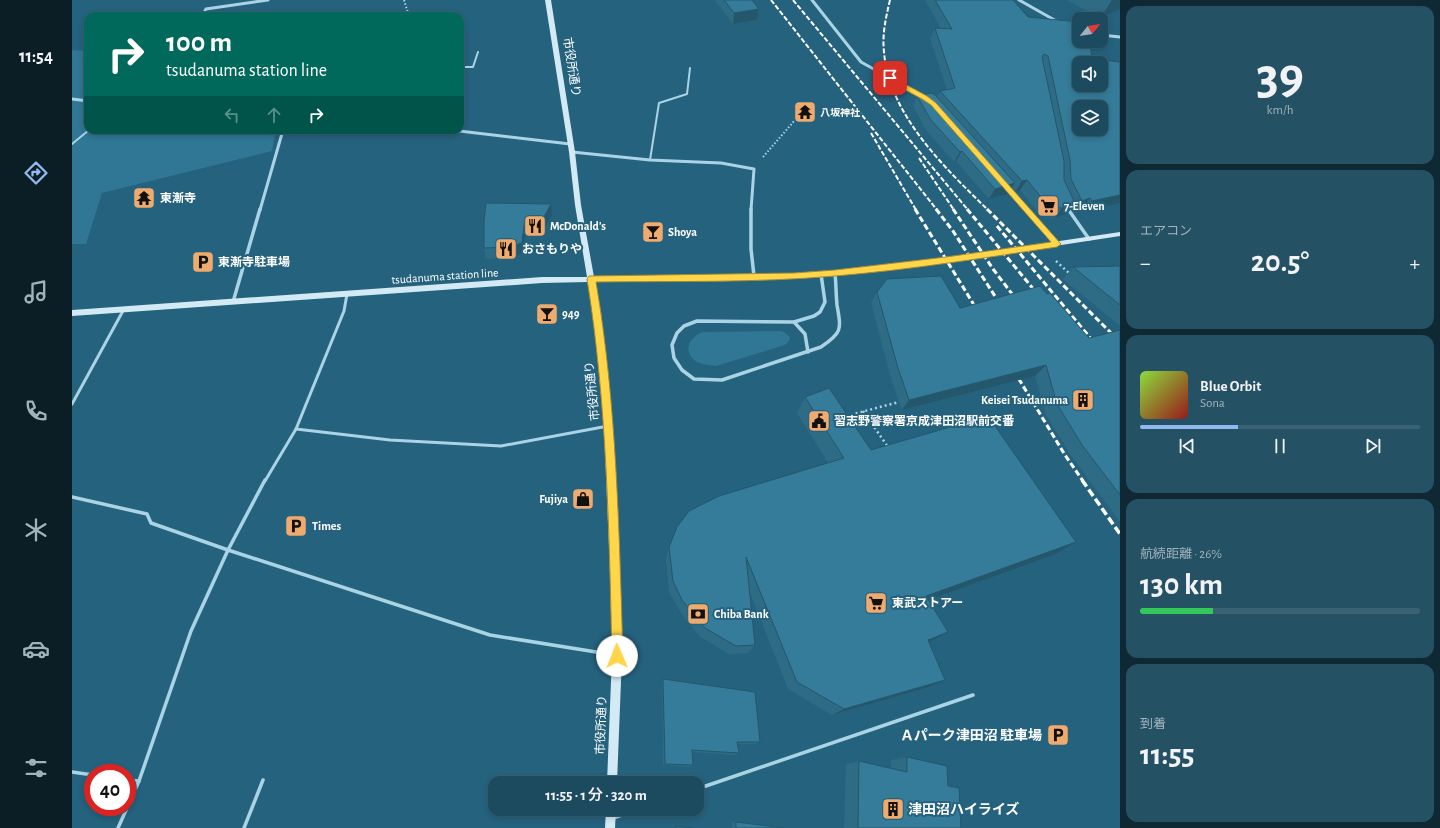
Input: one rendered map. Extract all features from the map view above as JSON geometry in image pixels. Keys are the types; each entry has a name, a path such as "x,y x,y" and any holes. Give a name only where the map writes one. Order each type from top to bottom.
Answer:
{"main road":[{"name":"市役所通り","path":"548,0 572,152 578,205 597,312 608,426 615,572 617,656 612,776"},
{"path":"835,273 946,260 1120,234"},
{"name":"tsudanuma station line","path":"72,313 542,280 835,273"}],"street":[{"path":"204,12 206,9 268,0"},
{"path":"812,0 861,62 929,101"},
{"path":"1020,0 1059,22"},
{"path":"1108,36 1120,37"},
{"path":"72,99 84,100"},
{"path":"464,132 570,144"},
{"path":"233,302 282,134"},
{"path":"572,152 650,160 721,163 754,169 750,213 751,255 754,276"},
{"path":"1001,181 1057,244"},
{"path":"1065,206 1089,239"},
{"path":"821,274 825,295 825,307 819,314 794,322 697,321 684,326 677,333 672,345 674,358 682,370 694,379 722,380 821,347 837,333 841,322 837,304 835,273"},
{"path":"794,322 805,334 808,352"}],"lane":[{"path":"464,67 473,67 478,52"},
{"path":"650,160 659,103 687,94 690,68"},
{"path":"72,144 84,134"},
{"path":"118,828 139,781 191,631 228,550 264,482 296,429 344,311 347,294"},
{"path":"72,404 124,309"},
{"path":"296,429 390,440 501,446 608,426"},
{"path":"72,497 147,514 151,523 228,550 490,635 617,656"},
{"path":"704,787 973,694"},
{"path":"72,772 84,774"},
{"path":"244,828 263,780"}],"path":[{"path":"404,0 408,12"},
{"path":"754,169 795,120"},
{"path":"1055,260 1072,276"},
{"path":"840,417 899,402"},
{"path":"863,411 889,448"}],"shaded area":[{"path":"72,50 84,51 84,134 275,134 272,151 102,193 86,244 72,244"},
{"path":"702,332 784,332 790,337 789,341 785,345 716,366 704,364 694,360 690,356 688,348 691,340"}],"building":[{"path":"724,0 752,0 759,9 734,13"},
{"path":"935,0 1013,0 1028,17 1072,21 1072,48 1091,48 1092,56 1072,56 1072,92 1108,92 1108,61 1120,62 1120,195 1092,201 1090,198 1082,201 1071,179 1070,160 1048,56 1044,54 1042,57 1064,161 1064,180 1075,203 1062,208 1053,207 1045,202 1027,180 1022,181 940,91 955,88 935,28 952,29"},
{"path":"932,93 1015,183 995,189 962,151 960,152 931,120 917,96"},
{"path":"486,203 551,204 539,226 524,225 522,243 510,247 484,248"},
{"path":"1120,266 1120,305 1073,267"},
{"path":"941,276 960,308 1040,286 1047,294 1050,293 1089,338 1120,330 1120,495 1082,445 1057,404 1046,365 909,400 898,368 877,292 887,279"},
{"path":"829,388 871,450 988,416 1076,542 926,596 948,632 928,640 945,680 844,709 797,682 746,557 755,645 736,646 705,628 682,600 673,581 669,547 677,527 689,511 719,496 844,458 805,397"},
{"path":"663,679 755,692 760,742 737,742 739,753 692,750 693,765 665,764"},
{"name":"津田沼ハイライズ","path":"907,757 947,766 948,786 959,788 961,828 858,828 859,761 907,772"},
{"path":"736,822 784,828 736,828"},
{"path":"676,826 693,828 676,828"}],"railway":[{"path":"771,0 937,210"},
{"path":"793,0 968,210"},
{"path":"890,0 885,26 884,52 888,75 896,97 908,119 922,139 954,176 1120,342"},
{"path":"871,133 916,210"},
{"path":"919,158 954,210"},
{"path":"915,209 979,313"},
{"path":"936,209 953,231 1002,307"},
{"path":"953,209 993,269 1019,303"},
{"path":"967,209 1040,297"},
{"path":"997,226 1097,346"},
{"path":"1014,371 1065,455 1083,481"},
{"path":"1082,480 1120,534"}],"place":[{"name":"八坂神社","path":"805,112"},
{"name":"東漸寺","path":"144,198"},
{"name":"7-Eleven","path":"1048,206"},
{"name":"McDonald's","path":"535,226"},
{"name":"Shoya","path":"653,232"},
{"name":"おさもりや","path":"506,249"},
{"name":"東漸寺駐車場","path":"203,262"},
{"name":"949","path":"547,314"},
{"name":"Keisei Tsudanuma","path":"1083,400"},
{"name":"習志野警察署京成津田沼駅前交番","path":"819,421"},
{"name":"Fujiya","path":"583,499"},
{"name":"Times","path":"296,526"},
{"name":"東武ストアー","path":"876,603"},
{"name":"Chiba Bank","path":"698,614"},
{"name":"Ａパーク津田沼 駐車場","path":"1058,735"},
{"name":"津田沼ハイライズ","path":"893,809"}],"route":[{"path":"617,656 615,572 608,426 597,312 592,279 794,276 835,273 946,260 1057,244 933,104 924,97 890,78"}]}
